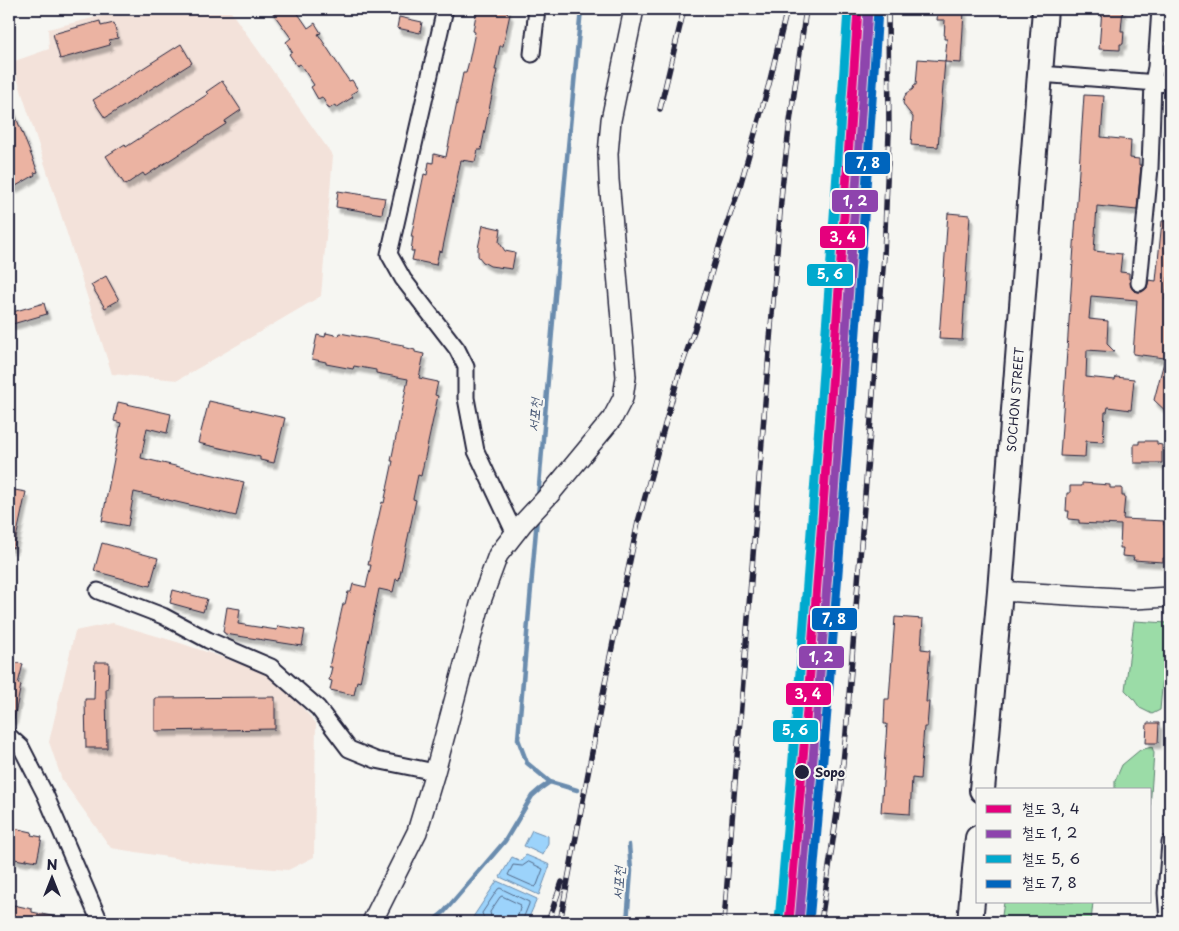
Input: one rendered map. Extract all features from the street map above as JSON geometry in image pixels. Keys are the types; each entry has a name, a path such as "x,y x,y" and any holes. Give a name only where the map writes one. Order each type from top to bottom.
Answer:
{"main road":[{"name":"SOCHON STREET","path":"982,788 1000,591 1045,9"},
{"path":"970,922 976,859"}],"street":[{"path":"445,9 390,254 403,278 458,349 466,367 466,398 476,451 519,529"},
{"path":"532,54 537,9"},
{"path":"372,922 417,832 481,601 498,555 612,419 623,398 626,377 608,154 611,120 634,9"},
{"path":"1140,283 1150,168 1152,82 1156,66 1160,9"},
{"path":"1156,66 1170,60"},
{"path":"1040,74 1170,84"},
{"path":"98,591 163,616 208,640 271,667 318,708 349,749 376,760 435,772"},
{"path":"1000,591 1134,599 1170,597"},
{"path":"9,736 21,747 45,794 100,922"},
{"path":"1168,922 1166,893 1170,843"}],"shaded area":[{"path":"152,9 229,9 333,156 321,296 178,380 112,374 12,62 49,49 48,29 105,15 135,16"},
{"path":"113,623 266,672 282,685 316,723 314,857 288,870 211,864 111,848 62,780 49,742 75,631"}],"green space":[{"path":"1134,621 1168,623 1160,710 1152,714 1140,708 1125,690"},
{"path":"1152,747 1154,753 1151,788 1115,788 1115,781 1122,765 1140,750"},
{"path":"1004,904 1093,904 1091,922 1001,922"}],"water":[{"path":"532,830 548,836 548,843 543,855 524,846"},
{"path":"526,855 550,865 539,895 500,877 512,857 521,861"},
{"path":"497,881 537,899 527,922 485,922 473,917"}],"building":[{"path":"270,9 295,9 308,28 315,23 321,33 318,34 349,81 352,80 358,90 351,94 353,97 336,108 335,105 329,109 322,97 318,99 311,87 314,85 300,64 297,66 289,54 292,52 286,42 291,38"},
{"path":"477,9 508,9 507,13 510,14 503,46 500,46 481,150 478,150 475,162 461,160 442,252 439,251 436,265 412,260 414,251 411,251 413,237 411,237 424,174 427,175 429,162 433,163 434,154 446,157 463,73 466,73 469,61 475,32 473,31"},
{"path":"938,9 961,9 964,11 961,63 945,62 947,39 944,39 945,20 937,20"},
{"path":"1102,9 1123,9 1121,31 1124,31 1123,44 1120,44 1120,50 1099,49"},
{"path":"399,17 422,22 420,33 397,28"},
{"path":"100,21 101,26 114,23 118,38 109,40 110,45 60,59 53,34"},
{"path":"181,44 192,63 105,118 93,100"},
{"path":"918,59 945,61 938,147 911,145 913,117 903,103 906,94 916,85"},
{"path":"222,81 241,110 225,121 226,124 145,176 143,173 125,185 106,156 125,144 126,147 208,94 206,92"},
{"path":"1084,95 1104,96 1101,137 1131,140 1130,158 1139,159 1139,165 1141,165 1137,210 1097,206 1094,251 1122,254 1120,272 1129,273 1131,287 1134,291 1142,292 1147,288 1149,280 1156,281 1162,221 1170,221 1170,278 1168,277 1165,300 1170,300 1170,415 1154,400 1165,358 1133,354 1137,300 1091,296 1089,319 1108,321 1107,344 1115,352 1087,350 1086,377 1115,380 1116,377 1134,379 1131,410 1108,407 1107,412 1105,412 1103,442 1086,441 1085,457 1060,456"},
{"path":"9,100 38,172 9,190"},
{"path":"338,191 385,198 382,214 336,207"},
{"path":"948,213 970,215 962,340 939,339"},
{"path":"483,225 501,229 499,242 505,251 515,253 512,269 490,266 478,256"},
{"path":"106,276 119,300 105,308 91,285"},
{"path":"44,303 47,314 9,325 9,313"},
{"path":"326,333 339,336 340,333 403,345 403,347 415,350 415,352 424,354 419,378 438,382 435,395 438,396 421,476 418,475 413,499 416,500 399,580 396,579 393,592 379,589 360,682 357,681 354,695 330,690 332,681 329,680 332,667 329,667 343,604 345,604 348,592 351,592 353,584 366,587 371,565 368,565 382,502 384,503 389,480 393,461 391,461 408,379 376,373 376,370 354,366 353,369 326,364 326,362 312,359 317,335 325,337"},
{"path":"209,401 285,418 274,463 260,460 260,457 198,443"},
{"path":"118,402 171,414 167,433 147,428 141,458 244,482 236,516 134,492 128,526 102,521 121,423 114,421"},
{"path":"1139,441 1157,441 1157,444 1162,445 1162,463 1134,463 1134,444 1139,444"},
{"path":"1082,483 1122,488 1122,496 1125,496 1123,519 1164,521 1164,525 1170,525 1170,558 1163,558 1163,562 1133,560 1134,557 1122,556 1123,548 1120,548 1121,525 1079,523 1079,520 1068,519 1069,511 1066,511 1067,493 1070,493 1070,486 1082,486"},
{"path":"9,489 26,492 14,548 9,547"},
{"path":"102,543 158,558 150,586 94,571"},
{"path":"173,590 207,599 203,612 170,603"},
{"path":"227,607 240,609 238,624 277,630 278,626 305,630 302,646 225,634 223,632"},
{"path":"895,617 923,619 921,649 930,650 926,702 929,702 927,727 924,727 920,779 912,778 910,814 881,812 887,724 884,724 885,699 889,699"},
{"path":"12,662 23,664 18,684 21,685 14,719 9,719 9,677"},
{"path":"95,662 109,662 108,689 106,689 107,748 86,748 85,699 94,699"},
{"path":"275,697 275,729 155,731 155,698"},
{"path":"1147,723 1159,723 1158,743 1146,743"},
{"path":"9,827 32,832 31,835 42,837 37,861 9,858"},
{"path":"9,904 32,909 32,912 56,917 56,922 9,922"}],"waterway":[{"name":"서포천","path":"538,498 581,9"},
{"name":"서포천","path":"537,518 518,739 527,763 550,782 577,790"},
{"path":"432,922 444,912 505,841 532,796 550,782"},
{"name":"서포천","path":"627,922 631,871 629,845"}],"railway":[{"path":"660,109 684,9"},
{"path":"560,922 610,657 638,522 679,374 740,186 769,84 787,9"},
{"path":"724,922 782,188 806,9"},
{"path":"821,922 840,792 846,733 884,256 889,133 888,9"},
{"path":"548,922 562,882"}],"transit line":[{"path":"779,921 816,465 848,9"},
{"path":"789,922 826,466 858,9"},
{"path":"799,922 836,466 868,10"},
{"path":"809,922 846,467 878,10"}],"place":[{"name":"Sopo","path":"802,772"}]}
